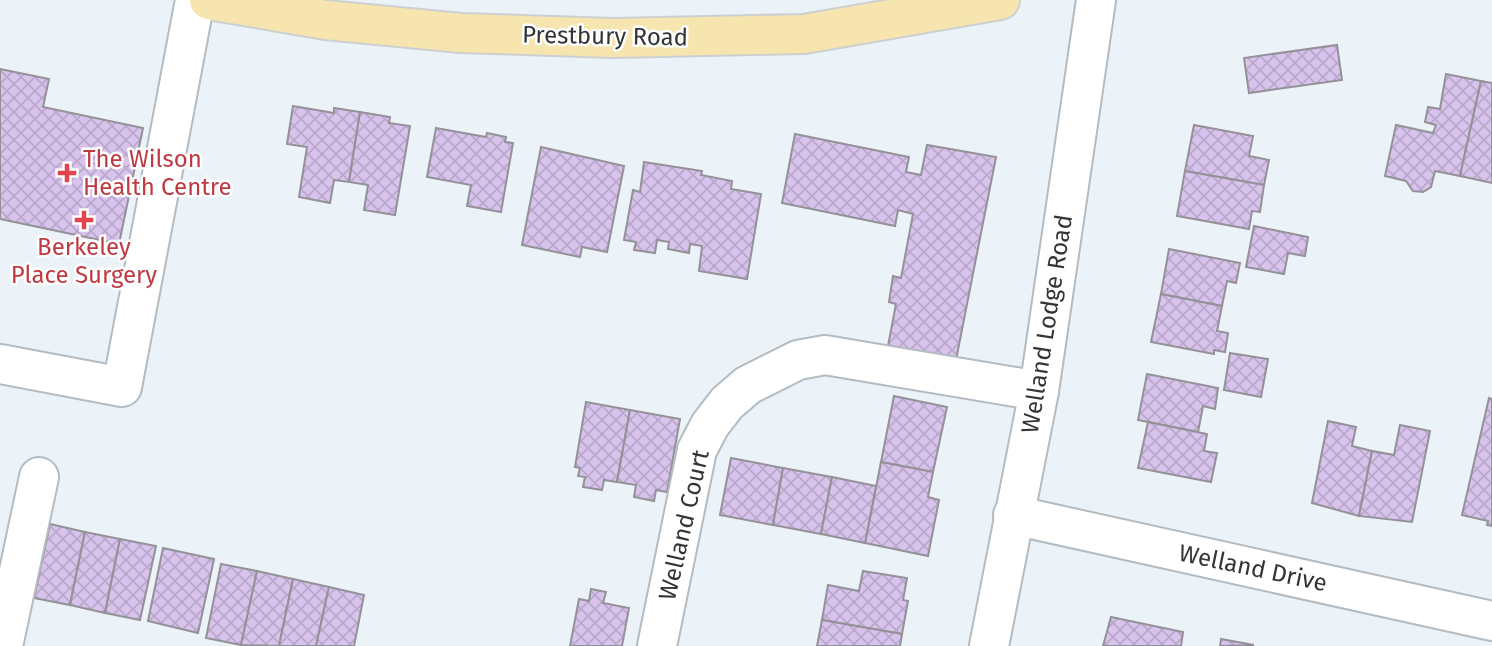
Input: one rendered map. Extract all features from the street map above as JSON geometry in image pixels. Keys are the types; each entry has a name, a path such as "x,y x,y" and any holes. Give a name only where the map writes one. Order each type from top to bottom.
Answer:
{"main road":[{"name":"Prestbury Road","path":"209,0 340,22 461,33 613,38 804,34 1000,0"}],"street":[{"path":"0,363 122,387 195,0"},
{"name":"Welland Lodge Road","path":"989,646 1039,391 1096,0"},
{"name":"Welland Court","path":"657,646 696,450 719,414 748,384 772,370 825,355 1039,391"},
{"path":"2,646 39,477"},
{"name":"Welland Drive","path":"1013,515 1492,621"}],"building":[{"path":"1337,45 1342,80 1249,93 1244,58"},
{"name":"The Wilson Health Centre","path":"0,69 49,79 43,107 143,128 119,244 0,219"},
{"path":"1446,74 1481,81 1460,176 1435,171 1431,187 1423,192 1413,191 1406,181 1385,176 1396,125 1433,133 1436,125 1425,122 1428,107 1440,109"},
{"path":"1481,81 1492,83 1492,183 1460,176"},
{"path":"293,106 334,113 334,108 360,112 349,182 334,180 330,203 299,197 307,147 287,144"},
{"path":"360,112 390,117 389,123 410,126 395,215 364,210 368,185 349,182"},
{"path":"1194,125 1253,136 1249,156 1269,160 1264,185 1185,171"},
{"path":"436,128 486,137 487,133 506,137 505,142 513,143 501,212 467,206 471,185 427,177"},
{"path":"795,134 909,157 906,172 921,175 927,145 996,157 956,360 888,346 896,304 889,302 893,276 901,278 913,214 898,210 895,226 782,203"},
{"path":"541,147 624,166 607,252 582,247 580,257 522,245"},
{"path":"644,162 702,171 701,175 732,181 731,189 761,194 747,279 699,271 702,246 690,244 689,253 668,249 669,242 657,240 655,253 634,250 636,242 624,240 633,190 640,192"},
{"path":"1185,171 1264,185 1260,212 1252,211 1249,229 1177,216"},
{"path":"1254,226 1308,237 1305,256 1288,253 1284,274 1246,267"},
{"path":"1169,249 1240,263 1236,283 1227,281 1222,306 1161,294"},
{"path":"1161,294 1222,306 1217,331 1228,333 1225,352 1214,350 1214,354 1151,342"},
{"path":"1230,353 1268,359 1261,397 1224,390"},
{"path":"1147,374 1218,388 1215,409 1203,406 1198,432 1138,420"},
{"path":"894,396 947,407 933,472 881,462"},
{"path":"1489,398 1492,399 1492,526 1487,525 1488,521 1462,515"},
{"path":"586,402 630,410 617,482 604,480 602,490 583,487 585,477 578,476 580,468 575,467"},
{"path":"630,410 680,419 667,492 656,490 654,501 634,497 636,485 617,482"},
{"path":"1328,421 1356,427 1352,446 1372,451 1359,516 1312,503"},
{"path":"1148,422 1207,434 1204,451 1217,453 1211,482 1138,468"},
{"path":"1400,425 1430,431 1412,522 1359,516 1372,451 1394,455"},
{"path":"731,458 783,468 773,525 720,515"},
{"path":"881,462 933,472 928,497 939,500 928,556 865,543"},
{"path":"783,468 832,477 821,534 773,525"},
{"path":"832,477 876,486 865,543 821,534"},
{"path":"50,524 85,532 70,605 34,598"},
{"path":"85,532 120,539 105,613 70,605"},
{"path":"120,539 156,546 140,620 105,613"},
{"path":"163,548 214,559 198,633 148,621"},
{"path":"221,564 257,571 241,645 206,638"},
{"path":"257,571 293,579 279,646 241,645"},
{"path":"863,571 907,578 903,600 908,601 902,634 822,620 828,585 859,591"},
{"path":"293,579 329,587 316,646 279,646"},
{"path":"329,587 364,595 354,646 316,646"},
{"path":"591,589 606,592 603,603 629,608 622,646 570,646 579,599 589,601"},
{"path":"1111,617 1183,632 1181,646 1103,646"},
{"path":"822,620 902,634 900,646 817,646"},
{"path":"1221,639 1254,645 1220,646"}],"place":[{"name":"The Wilson Health Centre","path":"67,173"},
{"name":"Berkeley Place Surgery","path":"84,220"}]}
